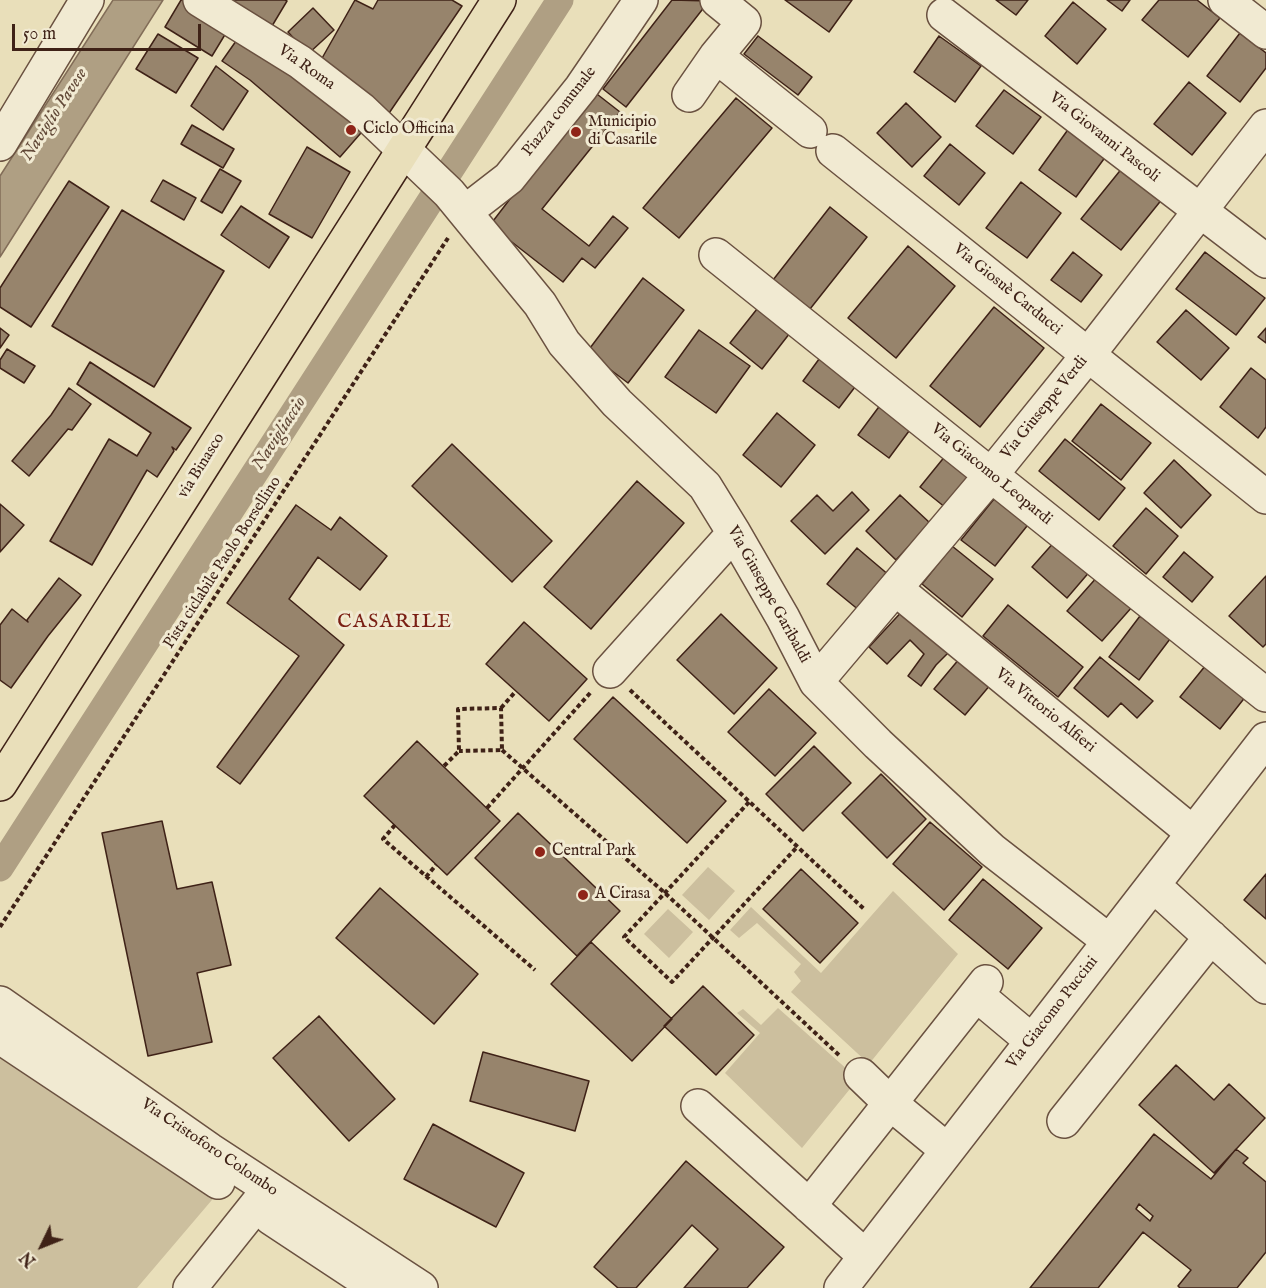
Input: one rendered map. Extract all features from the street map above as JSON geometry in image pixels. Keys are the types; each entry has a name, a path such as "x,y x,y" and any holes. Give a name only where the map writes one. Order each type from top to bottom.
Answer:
{"main road":[{"name":"via Binasco","path":"0,784 413,159 499,0"}],"street":[{"path":"3,140 87,0"},
{"name":"Via Roma","path":"200,0 300,62 361,109 457,203"},
{"name":"Piazza comunale","path":"457,203 509,178 581,88 641,0"},
{"path":"689,95 716,56 744,22 717,0"},
{"path":"1225,0 1266,32"},
{"name":"Via Giovanni Pascoli","path":"944,15 1266,261"},
{"name":"Via Giosuè Carducci","path":"716,56 1266,497"},
{"name":"Via Giuseppe Verdi","path":"816,682 991,475 1088,355 1266,126"},
{"name":"Via Giuseppe Garibaldi","path":"457,203 540,304 564,343 617,403 705,486 783,618 816,682 878,744 992,850 1109,941"},
{"name":"Via Giacomo Leopardi","path":"716,255 1266,695"},
{"path":"610,671 734,533"},
{"name":"Via Vittorio Alfieri","path":"896,589 1193,833"},
{"name":"Via Giacomo Puccini","path":"841,1288 1266,739"},
{"path":"1153,885 1266,987"},
{"path":"1064,1121 1211,937"},
{"path":"809,1206 981,989 1032,1041"},
{"name":"Via Cristoforo Colombo","path":"0,1003 262,1198 377,1288"},
{"name":"Via Cristoforo Colombo","path":"0,1037 262,1198 421,1288"},
{"path":"861,1075 890,1103 947,1150"},
{"path":"698,1106 865,1256"},
{"path":"189,1288 262,1198"}],"path":[{"name":"Pista ciclabile Paolo Borsellino","path":"0,927 457,203"},
{"path":"487,808 610,671 864,909"},
{"path":"502,750 501,708 516,691"},
{"path":"459,751 458,709 501,708"},
{"path":"444,766 459,751 502,750 714,937 861,1075"},
{"path":"749,802 624,937 672,982 797,847"},
{"path":"395,825 383,839 535,970"},
{"path":"426,877 436,865"}],"shaded area":[{"path":"708,867 735,891 709,920 682,895"},
{"path":"893,891 958,954 869,1064 791,992 801,981 794,972 801,964 757,923 739,938 730,930 751,907 821,973"},
{"path":"668,909 693,932 669,958 644,934"},
{"path":"778,1008 858,1079 802,1148 725,1073 760,1033 737,1013 743,1009 761,1025"},
{"path":"0,1047 217,1194 137,1288 0,1288"}],"water":[{"name":"Naviglio Pavese","path":"113,0 163,0 0,257 0,176"}],"building":[{"path":"181,0 196,0 232,23 212,56 165,27"},
{"path":"231,0 285,0 287,1 272,26"},
{"path":"355,0 373,9 378,0 452,0 462,6 385,119 321,60"},
{"path":"672,0 709,1 626,107 603,89"},
{"path":"785,0 852,0 829,32"},
{"path":"996,0 1028,0 1016,15"},
{"path":"1107,0 1130,0 1122,11"},
{"path":"1159,0 1197,0 1220,18 1188,57 1142,20"},
{"path":"1073,2 1106,29 1077,64 1045,36"},
{"path":"313,8 334,30 308,54 288,32"},
{"path":"1240,33 1266,53 1266,68 1240,102 1207,76"},
{"path":"158,34 198,58 176,93 136,69"},
{"path":"241,34 367,126 340,157 250,80 222,61"},
{"path":"758,36 812,77 798,95 744,54"},
{"path":"939,36 981,66 955,102 914,72"},
{"path":"216,66 248,91 223,130 191,106"},
{"path":"1189,82 1226,113 1192,155 1154,124"},
{"path":"1004,90 1041,117 1013,154 976,126"},
{"path":"593,91 620,112 542,209 589,246 613,216 628,228 595,268 582,258 563,282 490,225"},
{"path":"736,98 772,128 679,238 643,208"},
{"path":"906,103 941,137 912,167 877,133"},
{"path":"1072,124 1109,152 1076,197 1039,170"},
{"path":"192,125 234,149 223,168 181,144"},
{"path":"950,144 985,173 959,205 924,176"},
{"path":"307,147 350,172 312,238 269,214"},
{"path":"1123,167 1163,198 1121,250 1081,219"},
{"path":"220,169 241,181 222,213 201,201"},
{"path":"163,180 196,198 184,220 151,201"},
{"path":"69,181 109,207 31,327 0,307 0,288"},
{"path":"1021,182 1061,213 1027,258 986,228"},
{"path":"241,206 289,237 269,268 221,235"},
{"path":"830,207 867,237 810,309 773,280"},
{"path":"122,210 224,271 154,387 52,326"},
{"path":"908,246 955,286 896,358 848,318"},
{"path":"1073,252 1102,275 1081,302 1051,280"},
{"path":"1205,252 1265,298 1236,335 1176,289"},
{"path":"643,278 684,310 628,383 587,352"},
{"path":"761,304 793,329 762,369 730,343"},
{"path":"994,307 1044,348 980,427 930,386"},
{"path":"1186,310 1229,348 1201,380 1157,342"},
{"path":"0,328 9,335 0,348"},
{"path":"1266,328 1266,343 1258,337"},
{"path":"699,330 750,366 716,413 665,377"},
{"path":"7,349 35,366 24,383 0,368 0,360"},
{"path":"822,355 858,383 839,408 803,381"},
{"path":"90,362 191,428 176,450 172,447 174,451 157,477 147,470 92,565 50,541 109,439 137,456 151,433 77,384"},
{"path":"1251,368 1266,380 1266,427 1258,438 1220,407"},
{"path":"69,388 91,404 72,430 68,429 29,476 12,461 51,415"},
{"path":"881,404 912,427 889,458 858,435"},
{"path":"1101,404 1151,443 1121,480 1072,441"},
{"path":"777,413 815,445 781,487 743,455"},
{"path":"1065,439 1125,488 1099,520 1039,471"},
{"path":"452,444 552,541 512,582 412,486"},
{"path":"946,455 972,477 946,508 920,487"},
{"path":"1174,460 1211,495 1181,528 1144,493"},
{"path":"637,481 684,523 591,629 544,587"},
{"path":"852,492 869,510 825,554 791,521 817,495 833,511"},
{"path":"998,494 1031,521 995,566 961,540"},
{"path":"900,495 930,523 896,560 866,531"},
{"path":"0,504 24,525 0,552"},
{"path":"296,505 331,530 340,517 387,556 360,590 318,557 289,599 344,645 240,784 217,767 299,656 227,603"},
{"path":"1146,508 1178,536 1146,574 1113,546"},
{"path":"1056,540 1091,570 1067,598 1032,567"},
{"path":"952,546 993,579 962,617 922,584"},
{"path":"857,548 890,576 860,611 827,584"},
{"path":"1184,552 1213,577 1192,602 1163,577"},
{"path":"1098,576 1132,607 1102,641 1067,611"},
{"path":"1266,576 1266,644 1263,647 1229,616"},
{"path":"59,578 81,595 11,688 0,680 0,625 12,609 28,622 27,620"},
{"path":"1008,605 1083,667 1058,697 983,636"},
{"path":"907,606 952,649 936,665 921,686 908,676 924,654 910,640 887,664 869,647"},
{"path":"721,614 777,668 734,714 677,660"},
{"path":"1140,616 1170,639 1139,680 1109,657"},
{"path":"524,622 587,679 549,721 486,664"},
{"path":"965,652 996,678 965,715 934,689"},
{"path":"1100,657 1153,701 1137,718 1121,703 1108,717 1074,688"},
{"path":"1210,660 1250,691 1220,729 1180,697"},
{"path":"769,689 816,733 775,776 728,732"},
{"path":"613,697 726,801 687,843 574,739"},
{"path":"417,741 500,821 447,875 364,796"},
{"path":"814,746 851,783 803,831 766,794"},
{"path":"881,774 926,819 887,858 842,813"},
{"path":"518,813 620,911 577,956 475,858"},
{"path":"162,821 177,889 212,882 231,965 197,973 212,1042 148,1056 102,833"},
{"path":"930,822 982,867 944,910 893,864"},
{"path":"801,869 858,923 820,963 763,909"},
{"path":"1266,874 1266,919 1244,900"},
{"path":"983,879 1042,928 1008,969 949,920"},
{"path":"380,888 478,974 434,1024 336,938"},
{"path":"591,942 672,1019 632,1061 551,984"},
{"path":"703,986 754,1035 716,1075 664,1026"},
{"path":"319,1016 395,1099 349,1141 273,1058"},
{"path":"483,1052 589,1081 575,1131 470,1101"},
{"path":"1176,1065 1214,1100 1229,1084 1265,1118 1214,1173 1139,1105"},
{"path":"433,1124 524,1173 496,1227 404,1179"},
{"path":"1154,1134 1211,1179 1236,1149 1248,1158 1243,1163 1266,1182 1266,1252 1237,1288 1180,1288 1178,1286 1191,1270 1143,1232 1098,1288 1030,1288","holes":["1139,1204 1153,1216 1150,1221 1136,1209"]},
{"path":"686,1161 784,1247 747,1288 684,1288 718,1249 692,1225 636,1288 618,1288 594,1267"}],"waterway":[{"name":"Navigliaccio","path":"0,868 560,0"}],"place":[{"name":"Ciclo Officina","path":"351,130"},
{"name":"Municipio di Casarile","path":"576,132"},
{"name":"Central Park","path":"540,852"},
{"name":"A Cirasa","path":"583,895"}],"district":[{"name":"CASARILE","path":"395,623"}]}
